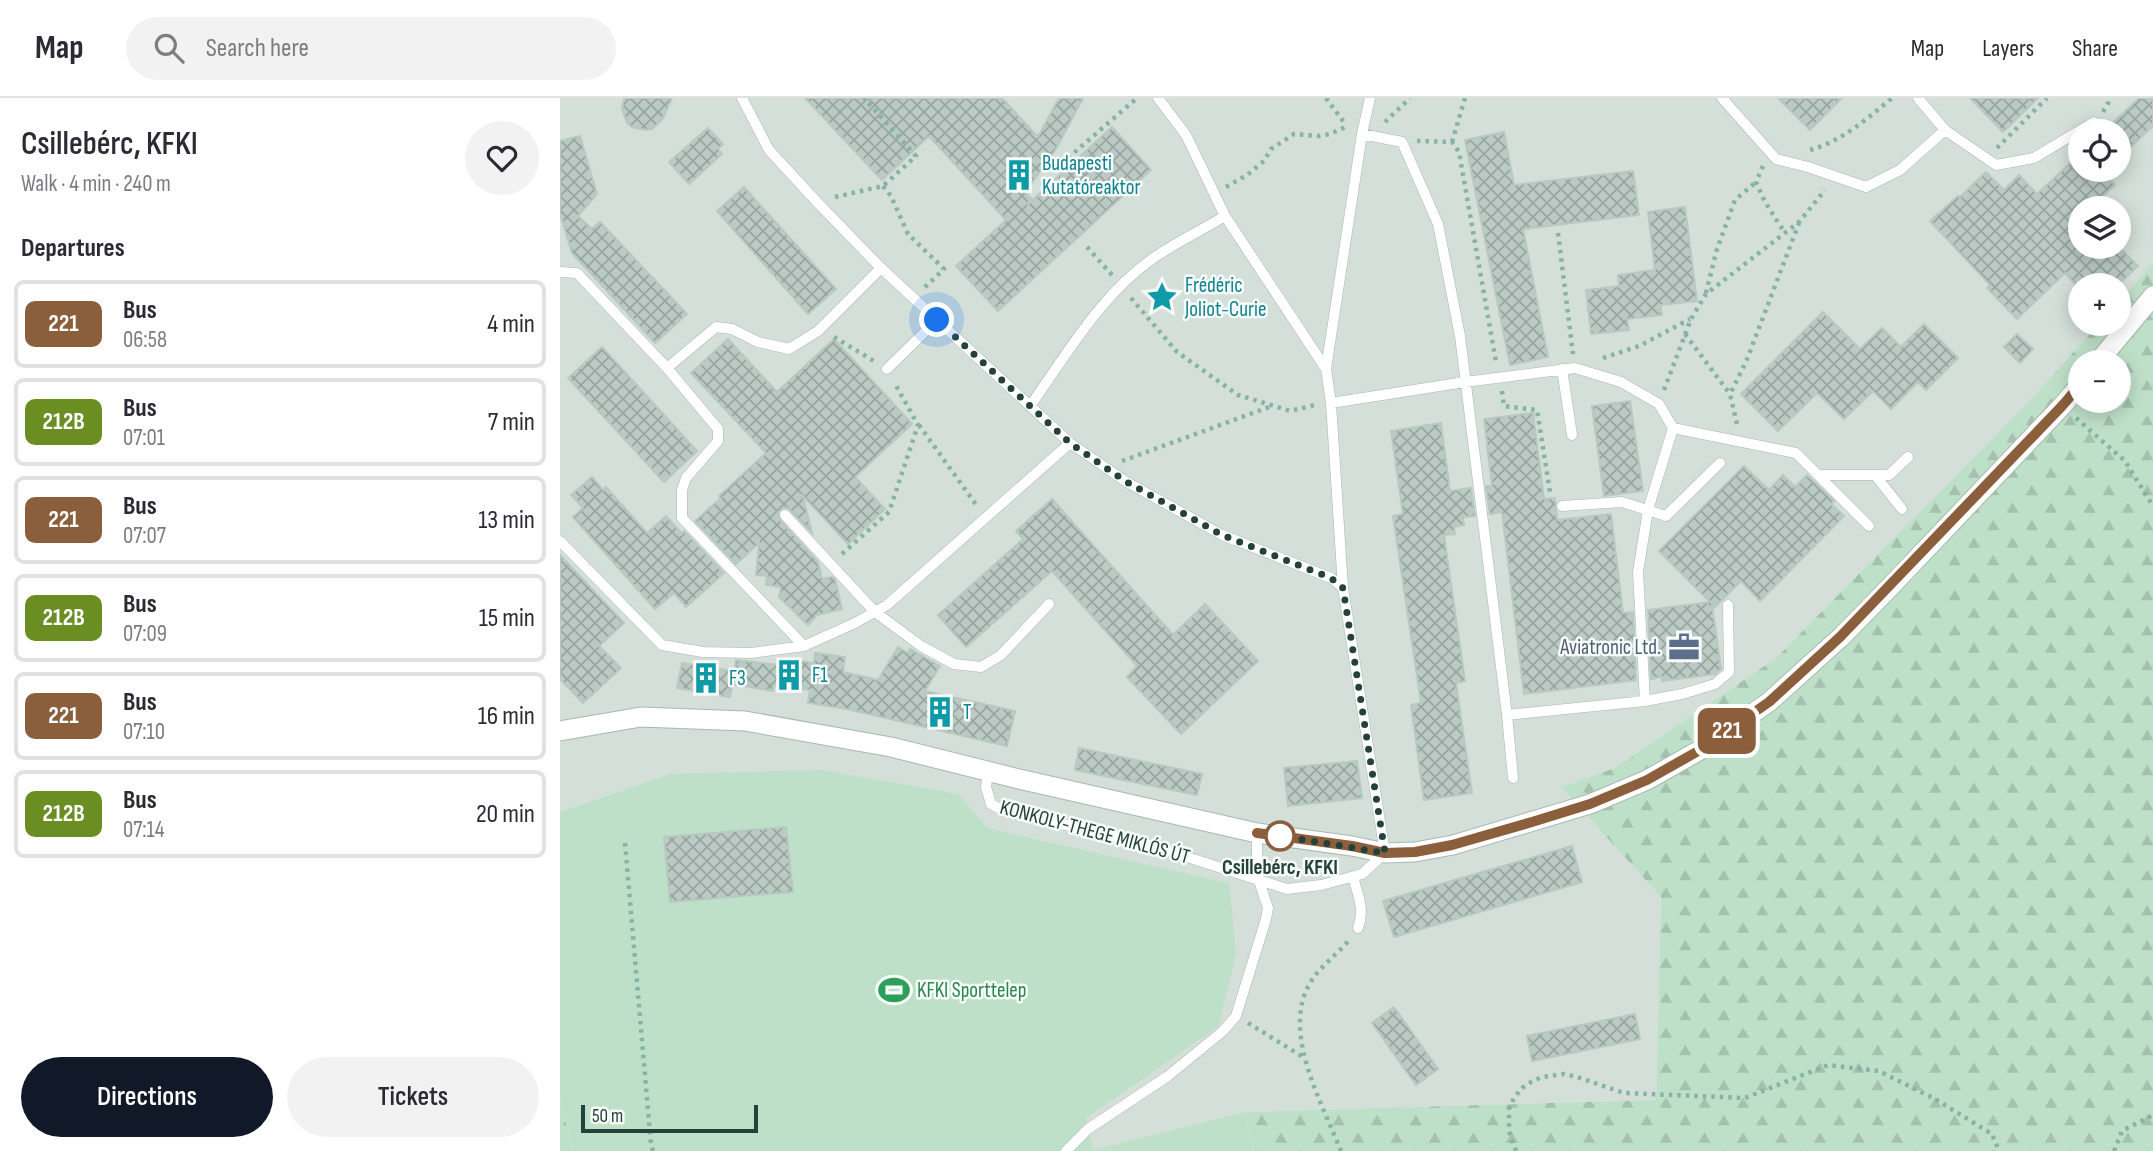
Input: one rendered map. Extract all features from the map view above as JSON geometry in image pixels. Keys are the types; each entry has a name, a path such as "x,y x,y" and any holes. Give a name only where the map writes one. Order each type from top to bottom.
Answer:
{"street":[{"path":"2108,350 2153,296"},
{"name":"KONKOLY-THEGE MIKLÓS ÚT","path":"560,731 641,717 745,721 891,747 988,772 1257,833 1385,853 1415,852 1452,845 1590,804 1647,780 1700,750 1769,702 1840,637 2068,399"}],"lane":[{"path":"743,98 769,150 817,202 881,268 1070,443 1125,481 1222,535 1331,578 1343,588"},
{"path":"1158,98 1186,135 1225,216 1326,369"},
{"path":"1370,98 1362,131 1326,369 1331,403 1343,588 1385,853"},
{"path":"1722,98 1776,159 1866,187 1899,170 1945,130"},
{"path":"1918,98 1945,130 1996,165 2034,158 2068,138"},
{"path":"1362,131 1402,142 1438,224 1460,336 1513,778"},
{"path":"1030,406 1097,311 1122,286 1153,258 1225,216"},
{"path":"667,368 716,327 732,328 758,341 789,349 818,331 881,268"},
{"path":"560,272 577,273 667,368 718,429 718,441 686,478 682,490 682,518 804,646"},
{"path":"887,369 937,320"},
{"path":"1331,403 1575,368 1621,382 1659,404 1673,428 1648,510 1638,572 1644,701"},
{"path":"1562,369 1572,435"},
{"path":"1673,428 1796,453 1868,526"},
{"path":"560,541 662,645 703,652 751,653 804,646 875,612 891,601 1070,443"},
{"path":"1819,475 1889,475 1908,457"},
{"path":"1562,506 1622,502 1666,516 1720,463"},
{"path":"1875,475 1902,509"},
{"path":"785,515 875,612 921,646 954,664 981,667 1001,655 1049,604"},
{"path":"1507,715 1644,701 1715,684 1729,672 1728,605"},
{"name":"KONKOLY-THEGE MIKLÓS ÚT","path":"988,772 986,787 991,804 1006,812 1137,841 1287,889 1321,885 1362,874 1385,853"},
{"path":"1066,1151 1088,1129 1168,1076 1223,1031 1236,1016 1268,908 1259,881 1257,833"},
{"path":"1353,877 1362,909 1358,928"}],"path":[{"path":"817,202 883,186 916,156 864,98"},
{"path":"1068,158 1137,98"},
{"path":"1326,98 1346,125 1362,131 1378,130 1410,98"},
{"path":"1451,142 1465,98"},
{"path":"1986,158 2047,98"},
{"path":"1226,187 1256,168 1264,161 1270,149 1294,134 1319,136 1330,134 1346,125"},
{"path":"1402,142 1451,142"},
{"path":"1451,142 1459,152 1504,406 1538,410 1550,492 1562,506"},
{"path":"1706,294 1799,222 1836,176"},
{"path":"1659,404 1691,319 1706,294 1717,248 1735,200 1756,182"},
{"path":"883,186 891,196 908,234 944,269 914,298"},
{"path":"1730,394 1746,362 1799,222"},
{"path":"1558,233 1575,368 1639,346 1691,319"},
{"path":"1087,247 1177,352 1238,395 1290,411 1331,403"},
{"path":"818,331 839,338 887,369 918,425 985,518"},
{"path":"1685,334 1730,394 1740,442"},
{"path":"1105,467 1272,406"},
{"path":"2062,406 2125,461 2153,506"},
{"path":"831,564 889,512 918,425"},
{"path":"625,842 653,1151"},
{"path":"1341,1151 1304,1057 1299,1031 1300,1009 1312,980 1358,928"},
{"path":"1236,1016 1304,1057"},
{"path":"1516,1151 1509,1131 1509,1109 1522,1088 1542,1077 1564,1074 1624,1093 1745,1098 1828,1065 1879,1071 1935,1098 1992,1134 1999,1151"},
{"path":"2114,1151 2122,1131 2153,1115"}],"shaded area":[{"path":"560,98 2153,98 2153,263 2131,288 2131,273 2068,273 2068,336 2088,336 2075,350 2068,350 2068,358 2028,402 1776,658 1615,768 1561,787 1661,897 1656,1100 1245,1112 1093,1151 1086,1118 1097,1110 1228,883 988,828 959,794 669,774 560,812"}],"green space":[{"path":"2153,263 2153,1151 1254,1151 1245,1112 1656,1100 1661,897 1561,787 1615,768 1776,658 2068,358 2068,413 2131,413 2131,350 2075,350 2088,336 2131,336 2131,288"},
{"name":"KFKI Sporttelep","path":"821,770 959,794 988,828 1229,883 1236,953 1219,1026 1086,1118 1093,1150 1245,1112 1254,1151 573,1151 560,1099 560,812 669,774"},
{"path":"560,1099 573,1151 560,1151"}],"building":[{"path":"624,98 672,98 662,120 652,129 645,130 627,123 622,109"},
{"path":"805,98 1002,98 1038,137 1059,98 1083,98 1056,149 1025,193 1031,198 1027,205 1112,127 1151,170 998,311 956,266 1006,220 929,136 882,180"},
{"path":"1778,98 1842,98 1810,130"},
{"path":"1970,98 2038,98 2003,132"},
{"path":"2139,98 2153,98 2153,126 2131,147 2131,119 2117,119"},
{"path":"708,128 723,144 718,149 722,154 689,184 669,162"},
{"path":"1504,132 1514,185 1633,171 1639,215 1523,229 1548,357 1510,365 1465,140"},
{"path":"580,136 597,194 578,216 592,229 600,222 687,314 655,343 572,253 560,213 560,141"},
{"path":"2068,165 2068,182 2112,182 2115,185 2103,196 2068,196 2068,259 2131,259 2138,266 2131,273 2068,273 2068,276 2065,273 2017,319 1987,288 1990,285 1930,221 1986,172 2004,190 2019,175 2037,194"},
{"path":"744,187 836,289 808,314 717,211"},
{"path":"1685,207 1697,301 1660,305 1662,315 1627,319 1629,330 1591,334 1586,290 1619,286 1618,275 1655,270 1648,212"},
{"path":"1823,312 1860,349 1882,328 1901,347 1924,324 1958,358 1926,390 1918,382 1891,409 1873,391 1844,419 1817,393 1778,431 1741,394"},
{"path":"2017,334 2033,349 2020,363 2004,347"},
{"path":"728,339 777,392 834,339 912,424 855,477 885,509 848,544 803,496 812,533 788,508 778,512 780,520 818,562 822,579 835,579 842,609 817,615 808,625 779,597 781,587 766,585 767,576 756,575 759,543 736,564 695,521 766,453 691,373"},
{"path":"602,347 697,451 664,482 568,378"},
{"path":"1630,401 1643,491 1604,496 1592,406"},
{"path":"1533,413 1544,499 1555,498 1557,520 1611,514 1623,613 1633,612 1636,680 1524,694 1502,512 1490,514 1486,486 1492,486 1484,419"},
{"path":"1441,423 1450,491 1471,488 1475,516 1463,517 1464,525 1454,527 1455,534 1444,535 1465,681 1456,683 1472,793 1424,800 1411,705 1421,703 1393,516 1403,514 1391,431"},
{"path":"1744,466 1769,490 1783,475 1795,487 1807,475 1834,501 1831,504 1844,516 1760,601 1741,581 1715,607 1712,604 1721,669 1715,674 1662,681 1662,677 1651,679 1648,610 1710,602 1659,551"},
{"path":"592,477 603,490 606,487 647,533 666,516 724,573 686,607 674,593 655,609 573,517 583,508 571,495"},
{"path":"1052,499 1173,635 1205,604 1258,661 1181,734 1127,677 1137,666 1052,571 966,647 938,615 1023,539 1016,531"},
{"path":"560,555 624,623 599,646 621,668 583,703 560,679"},
{"path":"898,647 908,653 910,649 940,666 925,691 1015,711 1007,746 847,709 808,703 810,690 774,685 773,691 732,684 736,660 778,665 779,658 814,663 815,653 845,657 843,672 878,680"},
{"name":"F3","path":"682,663 734,671 730,697 677,688"},
{"path":"1079,748 1202,774 1197,795 1075,770"},
{"path":"1357,761 1362,798 1288,806 1284,768"},
{"path":"786,827 793,892 670,902 664,837"},
{"path":"1572,846 1582,882 1394,937 1383,901"},
{"path":"1394,1007 1438,1069 1416,1085 1372,1023"},
{"path":"1635,1014 1640,1039 1532,1061 1527,1036"}],"bus line":[{"name":"221","path":"1257,833 1385,853 1415,852 1452,845 1590,804 1647,780 1700,750 1769,702 1889,588 2068,399"}],"place":[{"name":"Budapesti Kutatóreaktor","path":"1019,175"},
{"name":"Frédéric Joliot-Curie","path":"1162,297"},
{"name":"Aviatronic Ltd.","path":"1684,647"},
{"name":"F1","path":"789,675"},
{"name":"F3","path":"706,678"},
{"name":"T","path":"940,712"},
{"name":"Csillebérc, KFKI","path":"1280,836"},
{"name":"KFKI Sporttelep","path":"894,990"}],"route":[{"path":"937,320 1070,443 1125,481 1222,535 1331,578 1343,588 1385,853 1280,836"}]}
